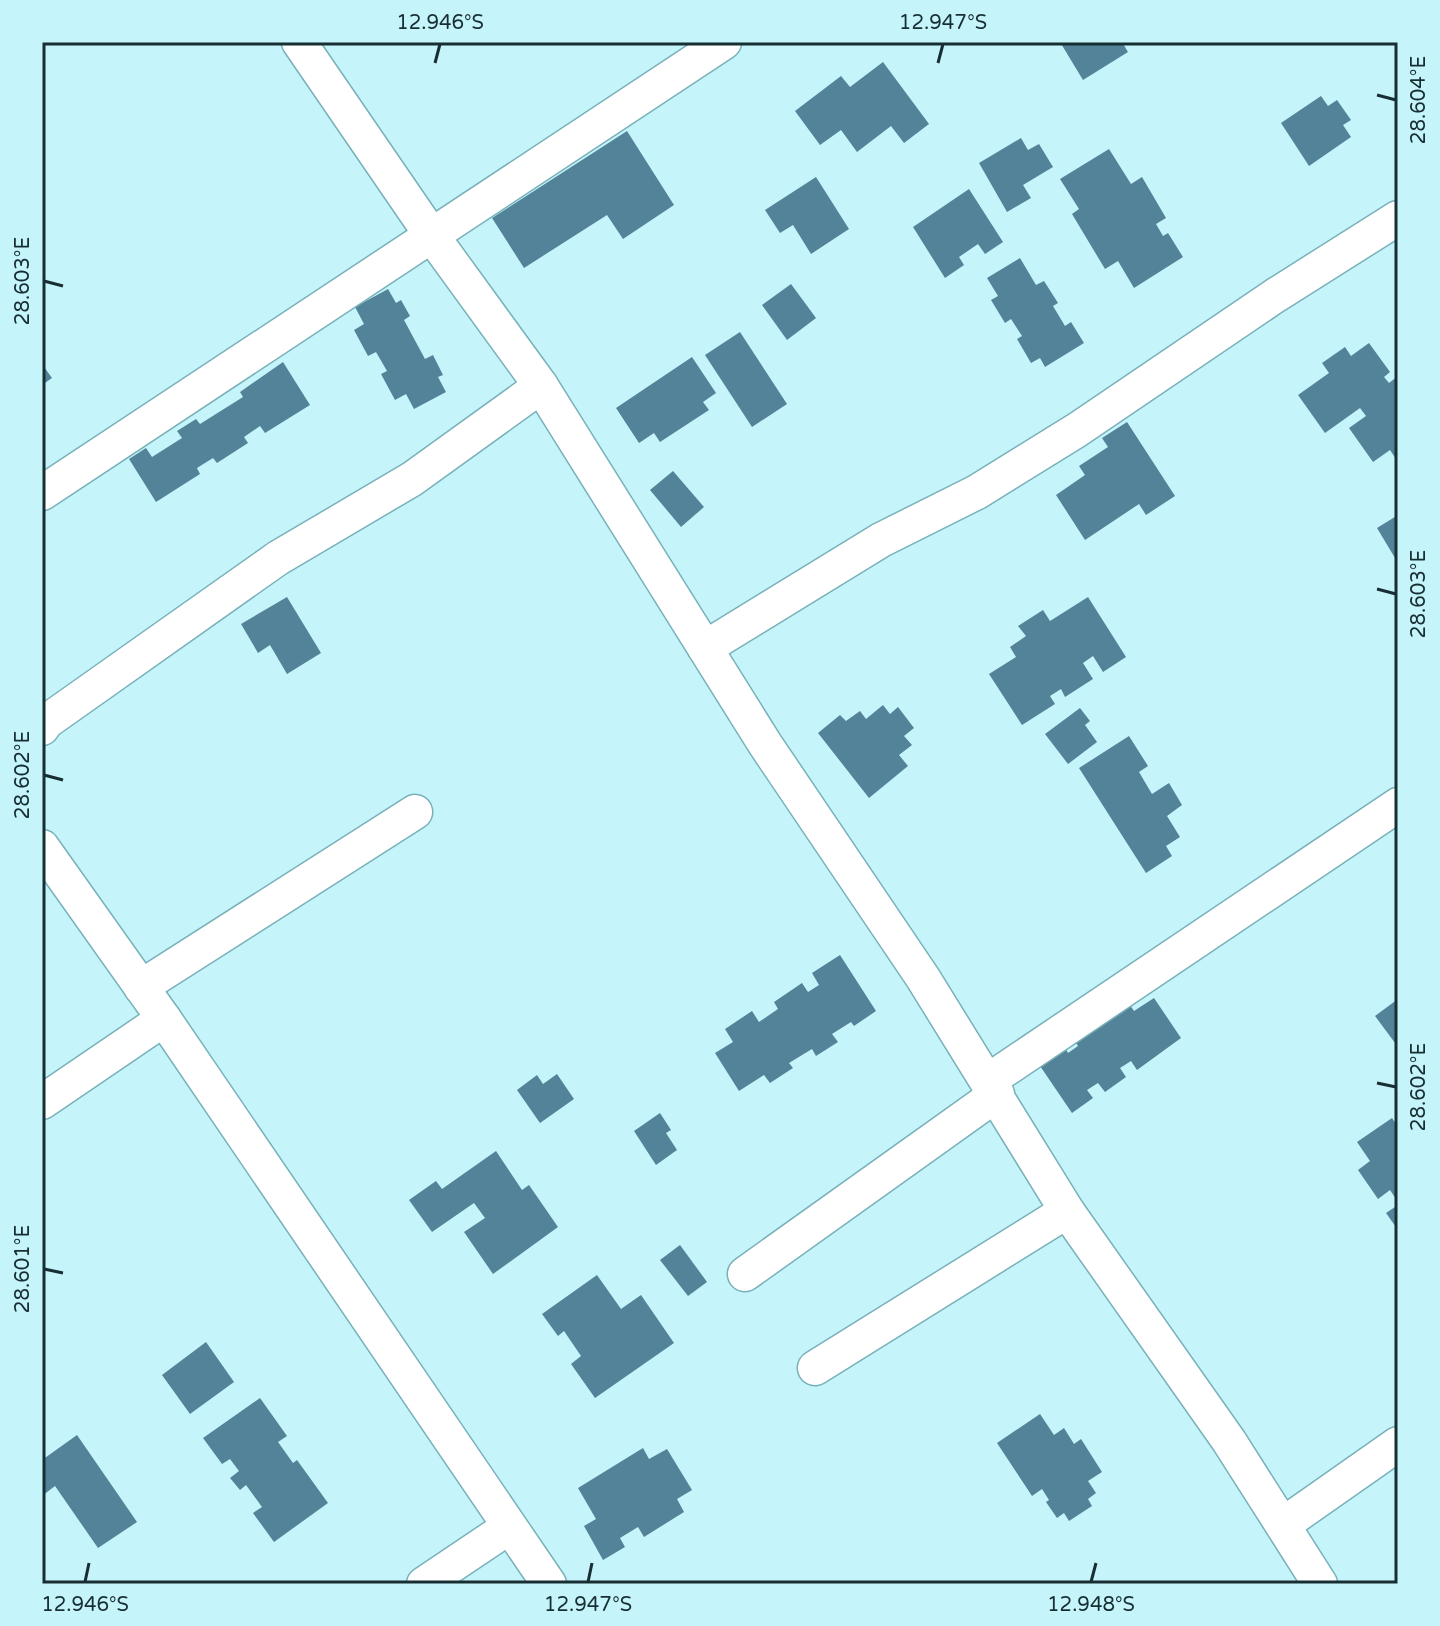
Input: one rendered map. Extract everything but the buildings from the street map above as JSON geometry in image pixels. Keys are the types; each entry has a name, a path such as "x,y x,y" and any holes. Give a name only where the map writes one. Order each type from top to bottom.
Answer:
{"street":[{"path":"299,42 432,236 541,386 765,744 923,978 1067,1211 1229,1441 1320,1584"},
{"path":"42,493 724,42"},
{"path":"705,648 881,540 977,492 1027,461 1398,218"},
{"path":"42,728 46,722 278,558 412,479 541,386"},
{"path":"745,1274 992,1088 1398,805"},
{"path":"141,987 415,812"},
{"path":"42,847 164,1019 549,1584"},
{"path":"42,1102 164,1019"},
{"path":"815,1368 1067,1211"},
{"path":"1284,1524 1398,1444"},
{"path":"424,1584 509,1527"}]}
